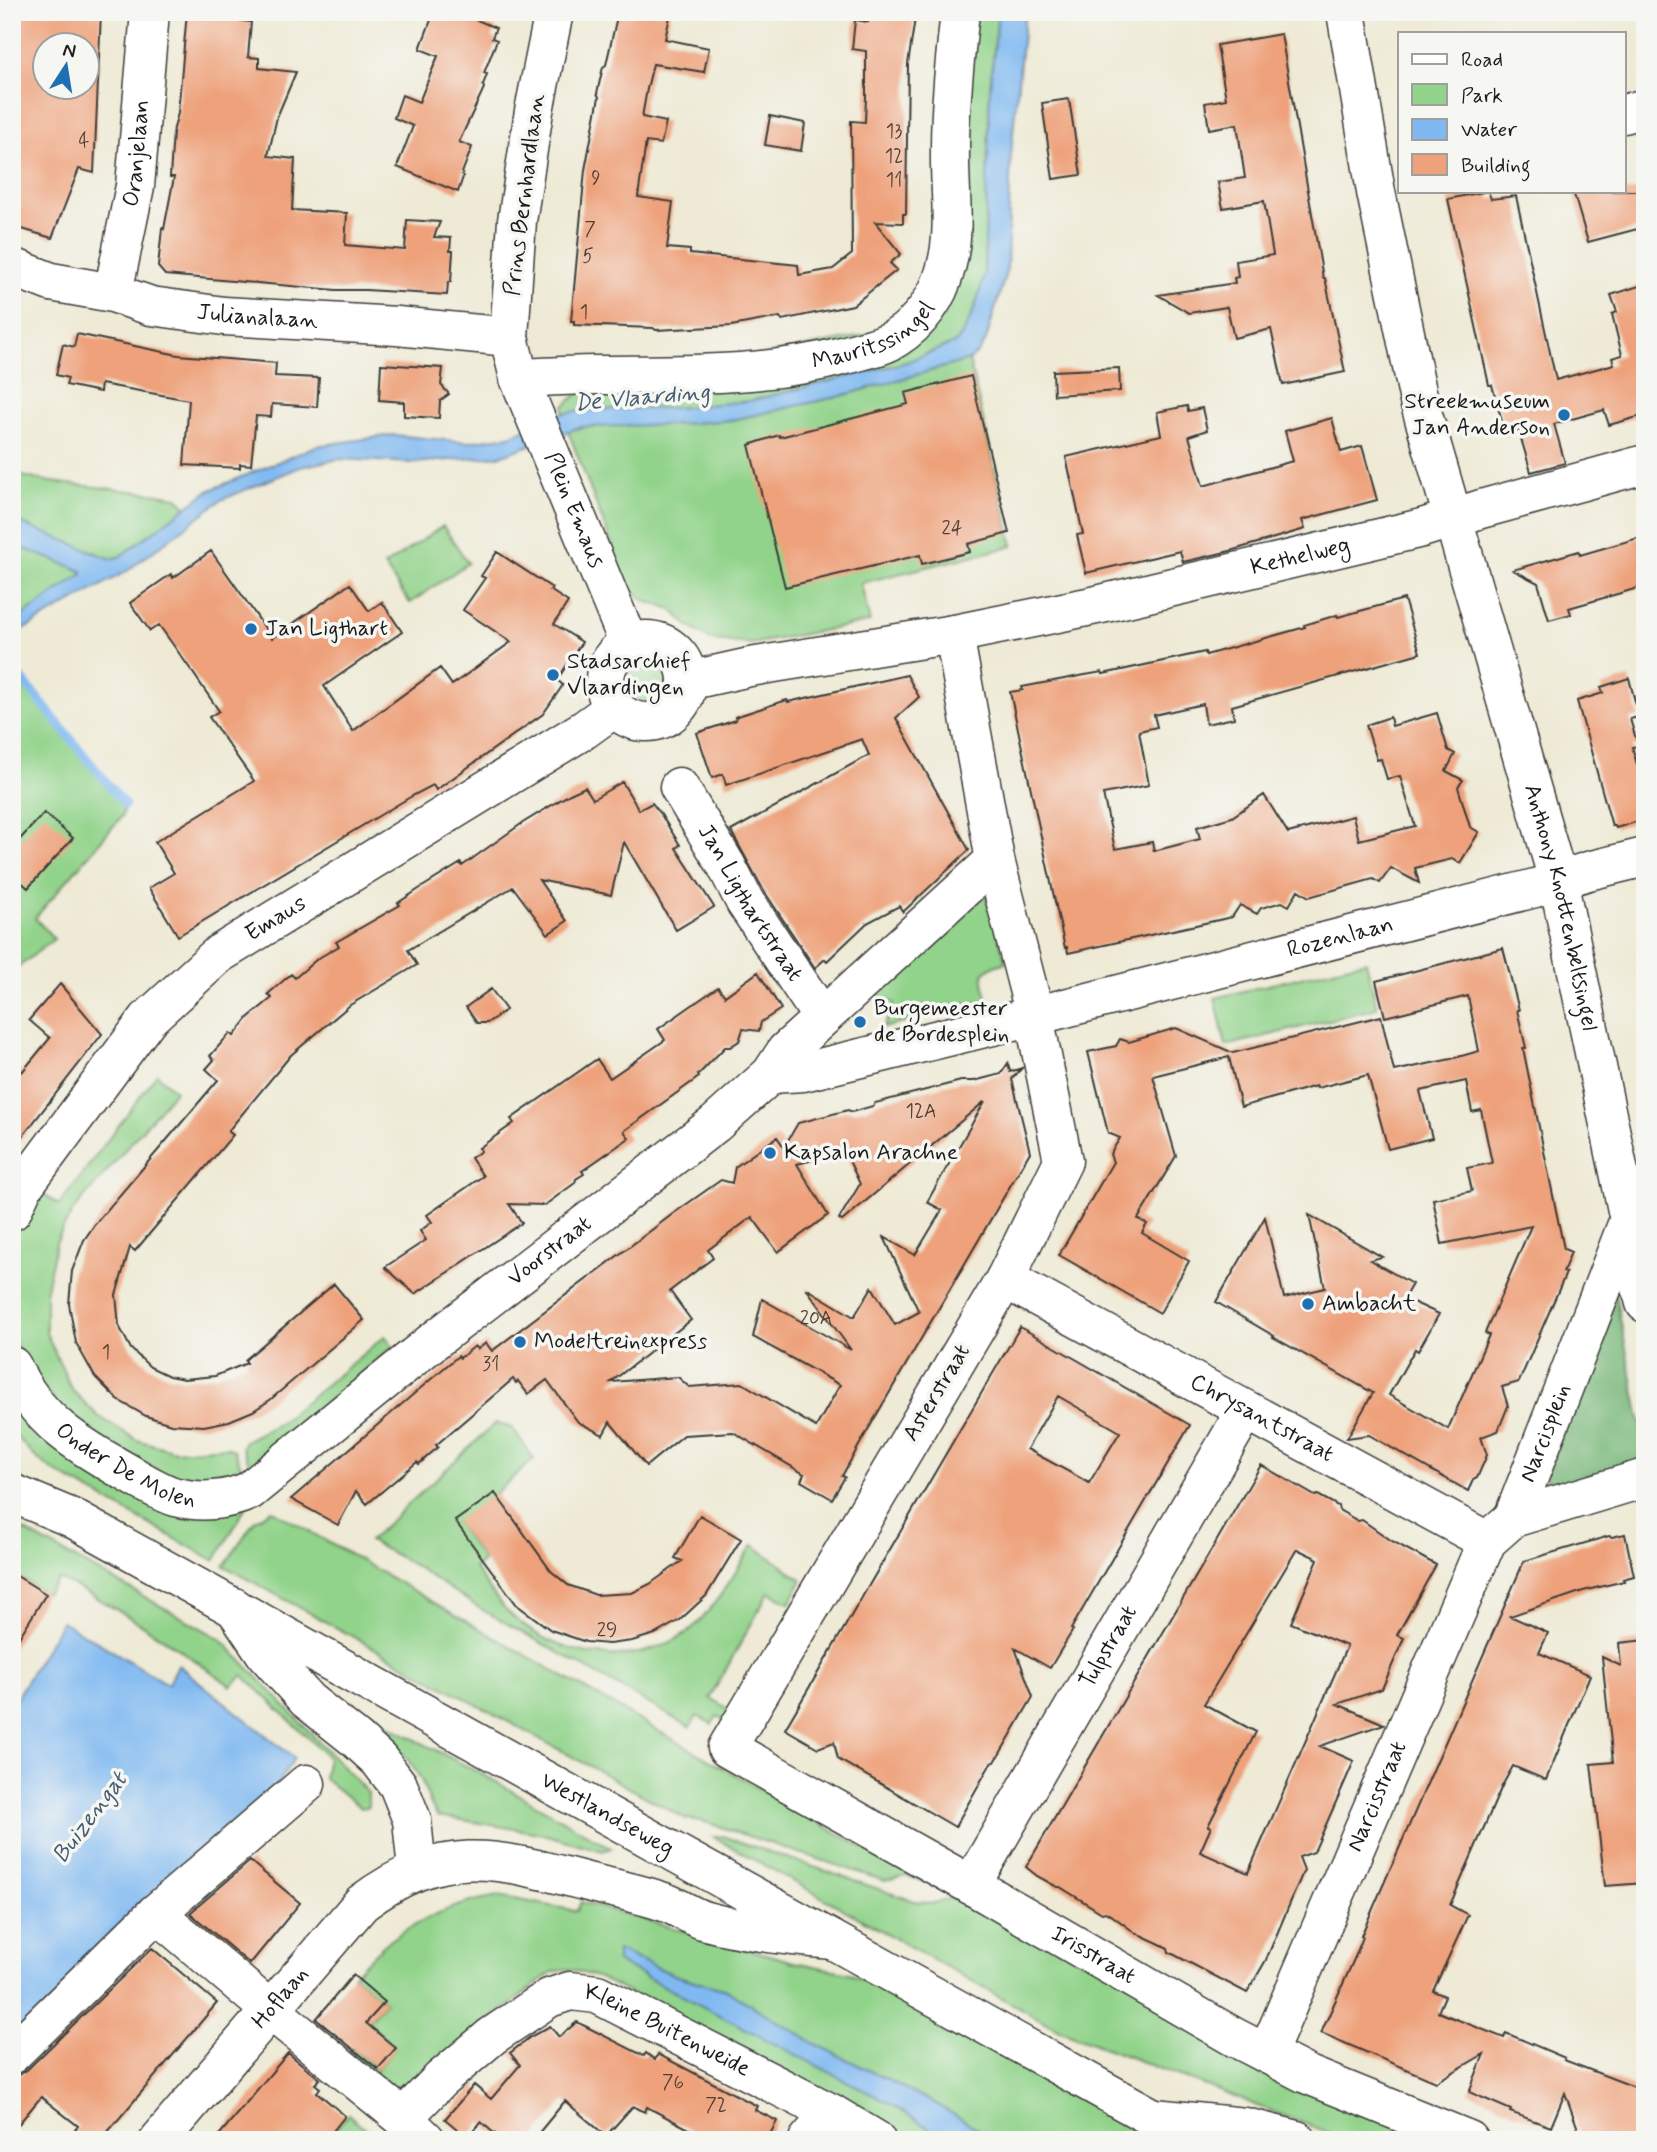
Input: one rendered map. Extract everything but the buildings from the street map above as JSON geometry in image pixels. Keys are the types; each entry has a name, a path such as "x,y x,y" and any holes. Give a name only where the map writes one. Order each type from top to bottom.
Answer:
{"street":[{"name":"Oranjelaan","path":"113,293 135,186 150,12"},
{"name":"Prins Bernhardlaan","path":"524,392 509,337 517,221 534,111 554,12"},
{"name":"Mauritssingel","path":"524,392 822,361 896,338 918,319 935,298 946,270 951,238 952,78 960,12"},
{"name":"Anthony Knottenbeltsingel","path":"1346,12 1386,167 1419,401 1452,519 1573,876 1635,1265 1645,1303"},
{"path":"1626,113 1645,107"},
{"name":"Julianalaan","path":"12,267 51,282 113,293 151,306 224,316 397,326 509,337"},
{"name":"Plein Emaus","path":"524,392 629,643"},
{"name":"Kethelweg","path":"954,634 1097,605 1422,528 1645,464"},
{"path":"687,681 750,667 954,634 995,860 1034,1016 835,1065 803,1072 771,1074"},
{"path":"649,640 668,647 682,662 687,681 685,694 678,707 668,716 656,721 633,721 614,708 607,697 604,684 605,672 618,650 629,643 649,640"},
{"name":"Emaus","path":"12,1211 23,1187 148,1019 219,954 585,729 614,708"},
{"name":"Jan Ligthartstraat","path":"679,787 818,1021"},
{"name":"Rozenlaan","path":"1034,1016 1522,892 1645,857"},
{"path":"835,1065 818,1021 995,860"},
{"name":"Asterstraat","path":"727,1748 1005,1279 1063,1161 1034,1016"},
{"name":"Voorstraat","path":"268,1476 431,1343 715,1124 771,1074 786,1051 818,1021"},
{"name":"Narcisplein","path":"1500,1530 1629,1220"},
{"name":"Chrysantstraat","path":"1005,1279 1246,1410 1500,1530"},
{"name":"Onder De Molen","path":"12,1366 34,1404 64,1434 140,1480 174,1496 209,1500 234,1497 249,1491 268,1476"},
{"name":"Tulpstraat","path":"971,1885 1246,1410"},
{"name":"Westlandseweg","path":"12,1475 61,1513"},
{"name":"Narcisplein","path":"1500,1530 1645,1478"},
{"name":"Westlandseweg","path":"12,1493 61,1513 234,1607 1193,2140"},
{"name":"Narcisstraat","path":"1267,2054 1500,1530"},
{"path":"234,1607 265,1653 307,1700 356,1738 379,1760 398,1785 412,1820 417,1871"},
{"path":"341,1668 331,1690 356,1738"},
{"name":"Irisstraat","path":"727,1748 971,1885 1234,2038 1306,2074 1469,2140"},
{"path":"12,2054 156,1913 306,1784"},
{"name":"Hoflaan","path":"159,2140 362,1903 383,1887 417,1871 446,1862 477,1859 511,1863 667,1903 703,1920 769,1933 832,1940"},
{"name":"Hoflaan","path":"667,1903 706,1895 762,1901"},
{"path":"156,1913 414,2129"},
{"name":"Kleine Buitenweide","path":"414,2129 440,2080 492,2036 549,1998 570,1991 597,1994 820,2126 876,2140"},
{"name":"Westlandseweg","path":"1154,2118 1245,2127 1297,2140"}],"green space":[{"path":"967,12 998,12 990,88 984,276 974,310 957,342 904,363 750,401 676,408 563,413 564,406 581,391 924,324"},
{"path":"969,360 1013,546 861,583 870,622 751,644 711,640 689,626 669,608 645,601 628,587 568,431 589,426 732,420 841,396"},
{"path":"12,474 51,482 176,497 187,507 119,557 111,559 12,520"},
{"path":"443,526 468,563 410,603 384,566"},
{"path":"12,544 82,571 83,574 12,623"},
{"path":"646,659 661,666 668,681 661,696 646,703 631,696 624,681 631,666"},
{"path":"12,667 125,805 122,816 35,918 54,939 12,972"},
{"path":"977,894 986,895 1006,962 990,968 984,974 988,1000 883,1028 894,1003 867,991"},
{"path":"1366,961 1377,1008 1226,1046 1215,998"},
{"path":"157,1074 175,1091 73,1211 56,1243 46,1289 46,1333 72,1390 98,1416 137,1440 175,1451 227,1447 234,1450 247,1480 188,1488 70,1421 22,1359 12,1336 12,1243 26,1210 39,1191 59,1205"},
{"path":"1615,1293 1643,1434 1643,1450 1637,1465 1552,1490 1543,1485"},
{"path":"385,1336 393,1346 271,1450 255,1475 242,1448 245,1441 281,1422"},
{"path":"12,1393 57,1441 248,1503 215,1561 54,1471 34,1456 12,1432"},
{"path":"496,1423 512,1428 534,1459 495,1494 456,1522 484,1561 474,1568 496,1598 531,1631 553,1643 603,1655 653,1649 676,1639 697,1624 712,1607 753,1545 802,1580 790,1603 769,1592 710,1698 730,1710 724,1720 717,1716 712,1724 697,1716 690,1727 479,1608 407,1561 369,1541"},
{"path":"272,1510 893,1865 899,1856 945,1888 906,1876 885,1881 702,1821 686,1819 224,1566 255,1520"},
{"path":"12,1524 221,1639 368,1793 368,1807 361,1808 324,1778 328,1757 243,1675 231,1686 148,1628 81,1590 59,1579 46,1594 12,1573"},
{"path":"374,1718 491,1779 611,1848 603,1851 539,1833 438,1816 419,1776"},
{"path":"722,1836 917,1902 935,1903 964,1894 1446,2140 1348,2140 1061,2031 714,1837"},
{"path":"499,1896 577,1911 581,1902 794,1962 849,1973 932,2013 1152,2140 901,2140 846,2104 600,1978 570,1969 552,1972 403,2087 392,2087 344,2057 352,2048 377,2070 395,2048 368,2022 385,2002 353,1975 405,1930 457,1906"},
{"path":"348,2114 379,2140 326,2140"}],"water":[{"path":"998,12 1025,12 1011,153 1007,269 986,340 979,352 969,360 841,396 732,420 580,427 500,456 413,463 339,459 300,467 221,500 127,571 12,636 12,623 83,574 82,571 12,544 12,520 111,559 119,557 208,491 316,446 393,435 467,442 510,436 563,413 676,408 750,401 904,363 957,342 974,310 984,276 990,88"},
{"name":"Buizengat","path":"62,1621 168,1684 178,1665 294,1758 274,1790 12,2043 12,1705"},
{"path":"617,1950 677,1976 726,1990 812,2042 934,2103 997,2140 948,2140 889,2103 617,1962"}],"waterway":[{"path":"12,667 125,805"}],"place":[{"name":"Streekmuseum Jan Anderson","path":"1564,415"},
{"name":"Jan Ligthart","path":"251,629"},
{"name":"Stadsarchief Vlaardingen","path":"553,675"},
{"name":"Burgemeester de Bordesplein","path":"860,1022"},
{"name":"Kapsalon Arachne","path":"770,1153"},
{"name":"Ambacht","path":"1308,1304"},
{"name":"Modeltreinexpress","path":"520,1342"}],"water label":[{"name":"De Vlaarding","path":"642,398"}]}
